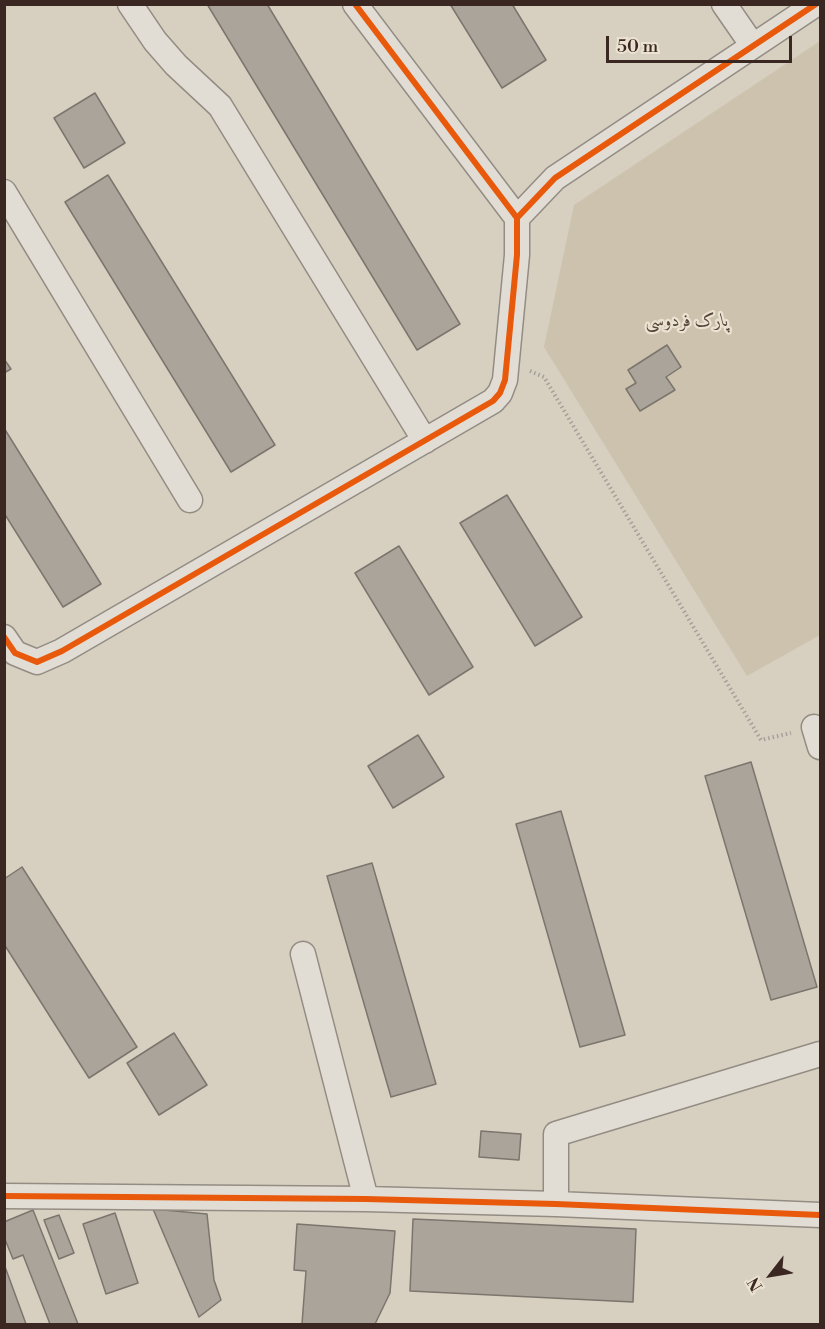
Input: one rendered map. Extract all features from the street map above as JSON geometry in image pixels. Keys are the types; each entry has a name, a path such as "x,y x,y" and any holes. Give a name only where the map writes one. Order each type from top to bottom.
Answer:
{"street":[{"path":"130,4 155,41 176,66 220,106 425,441"},
{"path":"4,637 15,653 37,663 62,651 494,401 500,393 505,380 507,363 517,255 517,218 355,4"},
{"path":"724,4 753,46"},
{"path":"517,218 555,178 816,4"},
{"path":"4,192 190,500"},
{"path":"303,954 366,1199"},
{"path":"556,1204 556,1134 820,1054"},
{"path":"4,1196 366,1199 820,1215"}],"path":[{"path":"507,363 544,377 761,740 817,737"}],"green space":[{"name":"پارک فردوسی","path":"820,41 820,635 747,676 544,347 574,205"}],"building":[{"path":"207,4 267,4 460,324 417,350"},
{"path":"450,4 512,4 546,60 502,88"},
{"path":"95,93 125,143 84,168 54,118"},
{"path":"108,175 275,445 231,472 65,202"},
{"path":"667,345 681,367 666,377 675,390 640,411 626,389 636,383 628,370"},
{"path":"4,359 11,369 4,373"},
{"path":"4,428 101,584 63,607 4,513"},
{"path":"507,495 582,617 535,646 460,523"},
{"path":"399,546 473,667 429,695 355,573"},
{"path":"418,735 444,777 393,808 368,766"},
{"path":"751,762 817,987 771,1000 705,776"},
{"path":"561,811 625,1035 580,1047 516,824"},
{"path":"372,863 436,1084 391,1097 327,876"},
{"path":"22,867 137,1047 89,1078 4,944 4,879"},
{"path":"174,1033 207,1085 159,1115 127,1063"},
{"path":"481,1131 521,1134 519,1160 479,1157"},
{"path":"153,1209 207,1214 214,1280 221,1300 199,1317"},
{"path":"33,1210 78,1324 50,1324 23,1255 13,1259 4,1237 4,1222"},
{"path":"115,1213 138,1283 106,1294 83,1224"},
{"path":"59,1215 74,1253 59,1259 44,1220"},
{"path":"413,1219 636,1229 633,1302 410,1291"},
{"path":"297,1224 395,1231 390,1293 375,1324 302,1324 306,1271 294,1270"},
{"path":"4,1264 26,1324 4,1324"}],"cycle path":[{"path":"355,4 517,218 555,178 816,4"},
{"path":"4,637 15,653 37,662 62,651 493,401 500,393 505,380 517,255 517,218"},
{"path":"4,1196 366,1199 820,1215"}]}
